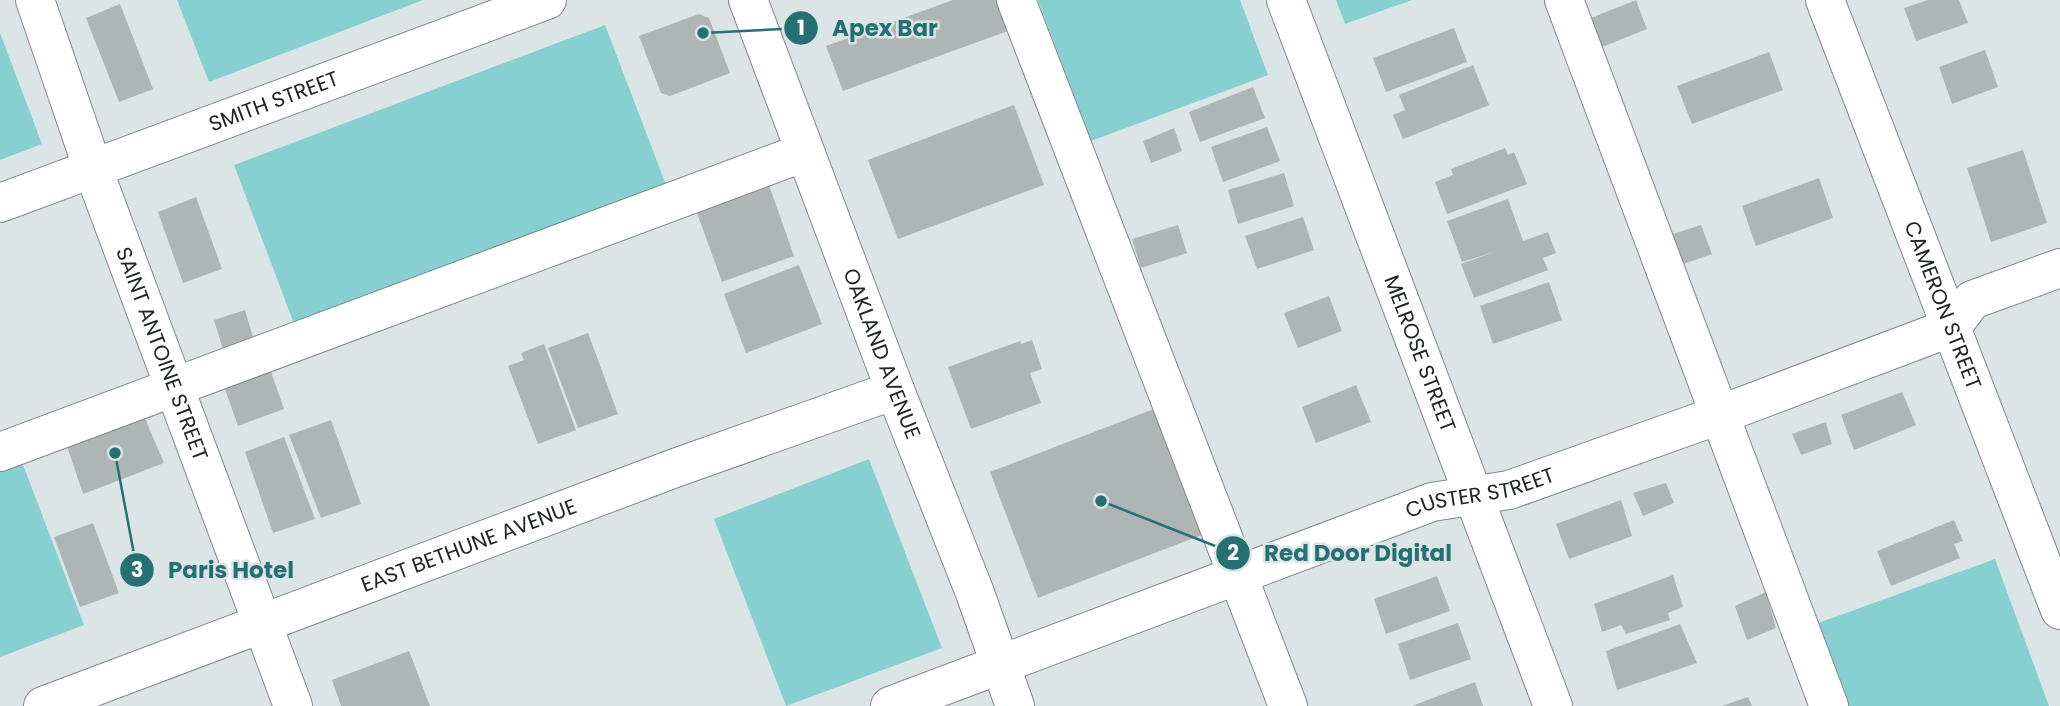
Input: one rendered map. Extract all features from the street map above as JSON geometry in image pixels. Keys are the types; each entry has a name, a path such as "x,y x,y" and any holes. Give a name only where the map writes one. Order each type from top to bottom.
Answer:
{"street":[{"name":"SAINT ANTOINE STREET","path":"35,0 93,169 293,706"},
{"name":"SMITH STREET","path":"0,204 547,0"},
{"name":"OAKLAND AVENUE","path":"748,0 895,390 975,593 1015,706"},
{"path":"1016,0 1288,706"},
{"name":"MELROSE STREET","path":"1286,0 1553,706"},
{"path":"1564,0 1829,706"},
{"name":"CAMERON STREET","path":"1825,0 2060,610"},
{"path":"0,452 805,152"},
{"path":"1952,327 1972,300 2060,268"},
{"name":"CUSTER STREET","path":"890,706 1432,502 1509,490 1719,415 1952,327"},
{"name":"EAST BETHUNE AVENUE","path":"43,706 662,473 895,390"}],"shaded area":[{"path":"177,0 423,0 209,82"},
{"path":"1038,0 1240,0 1268,75 1091,141"},
{"path":"1336,0 1412,0 1345,24"},
{"path":"605,25 668,190 296,329 234,165"},
{"path":"0,33 42,144 0,160"},
{"path":"869,459 942,648 786,706 714,519"},
{"path":"22,462 84,625 0,657 0,471"},
{"path":"1995,559 2049,706 1843,706 1813,625"}],"building":[{"path":"953,0 1006,0 1016,28 843,91 826,46"},
{"path":"1636,0 1647,29 1597,49 1586,20"},
{"path":"1928,0 1959,0 1968,23 1916,41 1904,8"},
{"path":"120,4 153,89 119,102 86,18"},
{"path":"699,14 709,18 730,73 670,96 661,93 639,36"},
{"path":"1454,28 1467,62 1386,92 1373,58"},
{"path":"1985,50 1998,87 1952,104 1939,67"},
{"path":"1769,52 1783,90 1692,124 1677,86"},
{"path":"1473,65 1489,105 1403,139 1393,115 1405,110 1399,95"},
{"path":"1253,87 1265,118 1200,142 1189,112"},
{"path":"1014,105 1044,185 898,239 868,160"},
{"path":"1267,127 1280,161 1223,182 1211,147"},
{"path":"1174,128 1182,151 1151,163 1143,141"},
{"path":"1505,148 1508,155 1514,152 1527,184 1447,214 1435,182 1453,175 1451,169"},
{"path":"2023,150 2047,223 1991,242 1967,168"},
{"path":"1284,173 1294,206 1238,224 1228,190"},
{"path":"1819,178 1833,218 1756,246 1742,206"},
{"path":"769,185 794,256 722,282 696,210"},
{"path":"196,197 222,269 183,283 158,212"},
{"path":"1508,199 1523,241 1548,232 1556,253 1543,258 1548,270 1474,298 1461,264 1494,252 1462,262 1447,221"},
{"path":"1303,217 1314,250 1257,269 1245,236"},
{"path":"1178,225 1187,253 1141,268 1132,239"},
{"path":"1701,225 1712,254 1678,266 1667,236"},
{"path":"799,265 822,324 746,353 724,294"},
{"path":"1549,282 1562,320 1493,344 1480,306"},
{"path":"1329,296 1342,331 1298,348 1284,313"},
{"path":"245,310 255,344 224,353 214,320"},
{"path":"588,333 618,414 578,428 548,348"},
{"path":"1032,340 1042,369 1030,373 1041,403 971,429 948,367 1020,341 1021,344"},
{"path":"544,344 576,430 538,444 508,366 524,360 521,353"},
{"path":"270,369 284,409 238,426 224,386"},
{"path":"1356,385 1371,422 1316,443 1302,407"},
{"path":"1902,392 1916,425 1854,450 1841,415"},
{"path":"1164,405 1212,531 1038,598 990,472"},
{"path":"144,416 164,463 83,494 66,443"},
{"path":"331,420 361,504 321,518 289,435"},
{"path":"1826,422 1832,444 1801,455 1792,434"},
{"path":"284,437 315,519 273,533 245,452"},
{"path":"1666,483 1674,503 1643,516 1633,493"},
{"path":"1621,500 1632,536 1569,559 1556,524"},
{"path":"1954,520 1963,541 1954,544 1960,558 1891,586 1877,551"},
{"path":"93,523 119,593 80,607 54,537"},
{"path":"1673,575 1683,607 1668,613 1670,620 1626,634 1621,625 1602,632 1594,604"},
{"path":"1437,576 1450,611 1386,634 1374,599"},
{"path":"1766,592 1776,628 1747,640 1735,606"},
{"path":"1458,623 1471,659 1410,680 1398,644"},
{"path":"1680,624 1697,663 1617,690 1606,651"},
{"path":"409,651 430,706 341,706 332,680"},
{"path":"1475,682 1483,706 1412,706"},
{"path":"1748,697 1752,706 1722,706"}],"place":[{"name":"Apex Bar","path":"703,33"},
{"name":"Paris Hotel","path":"115,453"},
{"name":"Red Door Digital","path":"1101,501"}]}
